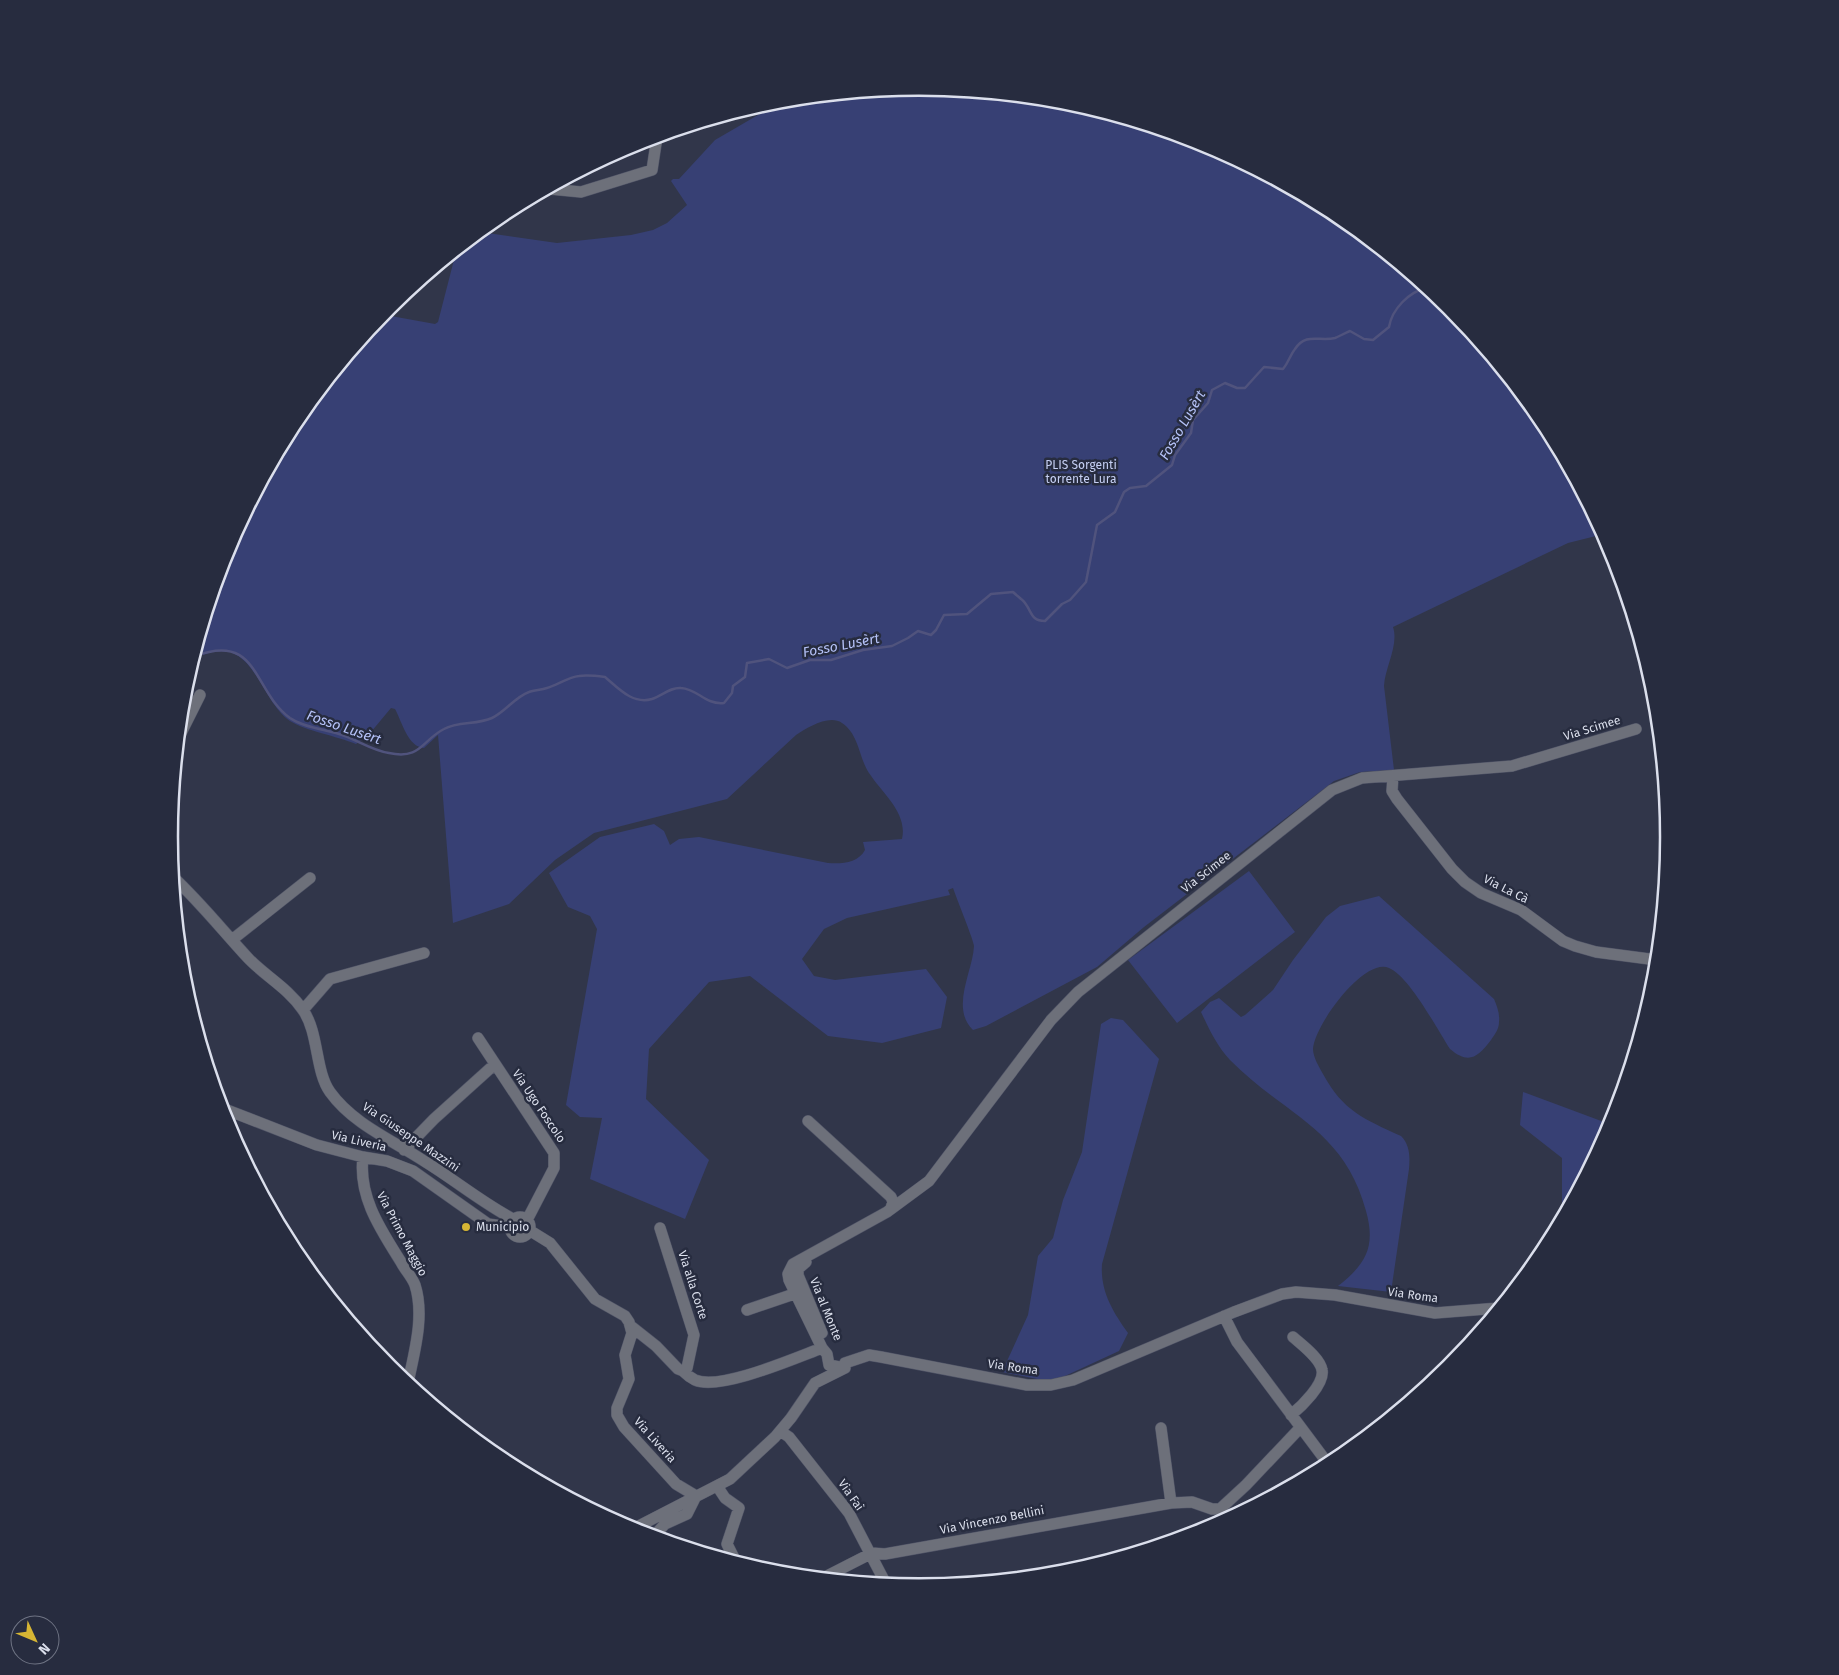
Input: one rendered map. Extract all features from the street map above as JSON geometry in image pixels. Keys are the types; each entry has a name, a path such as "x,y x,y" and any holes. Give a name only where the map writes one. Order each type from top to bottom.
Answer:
{"street":[{"path":"560,190 581,192 652,170 656,146"},
{"path":"188,720 200,695"},
{"name":"Via Scimee","path":"891,1208 929,1181 1051,1020 1094,977 1332,790 1362,778 1512,766 1636,729"},
{"name":"Via La Cà","path":"1394,776 1392,791 1397,799 1465,882 1481,893 1521,910 1563,941 1574,946 1596,952 1650,959"},
{"path":"233,939 310,878"},
{"name":"Via Giuseppe Mazzini","path":"180,884 233,939 248,958 285,989 303,1010 313,1035 322,1076 329,1091 342,1106 378,1133 425,1161 511,1223"},
{"path":"303,1010 330,979 424,953"},
{"name":"Via Ugo Foscolo","path":"478,1038 554,1153 554,1168 528,1225"},
{"path":"404,1150 434,1119 495,1064"},
{"name":"Via Liveria","path":"231,1112 317,1145 363,1158 387,1160 413,1171 488,1224 511,1223"},
{"path":"808,1121 892,1196 891,1208"},
{"name":"Via Primo Maggio","path":"363,1158 361,1173 364,1191 380,1228 415,1285 420,1312 409,1375"},
{"name":"Via al Monte","path":"845,1368 829,1366 830,1360 794,1294 789,1280 794,1272 817,1253 891,1208"},
{"path":"528,1225 525,1235 520,1237 514,1235 511,1223 518,1217 528,1225 550,1243 595,1299 625,1316 632,1328 695,1380 730,1381 822,1348"},
{"name":"Via alla Corte","path":"660,1228 694,1335 687,1368 682,1371"},
{"name":"Via al Monte","path":"794,1272 828,1354 845,1368"},
{"name":"Via Roma","path":"642,1524 730,1480 780,1431 815,1383 845,1368 845,1363 869,1355 1027,1384 1052,1385 1073,1380 1270,1297 1296,1292 1335,1295 1422,1312 1449,1313 1491,1309"},
{"name":"Via al Monte","path":"747,1310 794,1294"},
{"path":"1224,1316 1237,1342 1324,1458"},
{"name":"Via Liveria","path":"632,1328 625,1355 629,1379 617,1408 617,1415 624,1427 676,1484 696,1496"},
{"path":"1291,1415 1316,1388 1322,1377 1322,1370 1319,1364 1293,1337"},
{"path":"1161,1428 1177,1503"},
{"name":"Via Vincenzo Bellini","path":"833,1573 872,1553 885,1554 1046,1523 1177,1503 1192,1502 1212,1509 1220,1509 1246,1485 1300,1428"},
{"name":"Via Faì","path":"780,1431 789,1438 849,1513 872,1553 883,1577"},
{"path":"717,1486 725,1498 732,1500 739,1508 727,1544 732,1554"},
{"path":"658,1530 665,1524 686,1514 696,1496"}],"green space":[{"name":"PLIS Sorgenti torrente Lura","path":"920,96 968,98 1064,110 1158,136 1203,153 1247,173 1331,221 1371,249 1444,313 1508,386 1536,426 1561,467 1596,536 1568,543 1393,627 1393,649 1384,686 1394,770 1360,772 1334,781 1144,927 1097,967 986,1026 973,1030 966,1021 963,1011 964,989 974,946 953,888 948,890 950,895 847,918 824,929 802,959 814,976 835,980 926,969 947,997 941,1028 882,1043 828,1036 750,976 709,982 649,1049 646,1099 709,1160 685,1219 590,1179 602,1118 580,1117 566,1105 597,929 590,916 568,907 549,873 600,837 654,824 664,831 670,845 679,839 699,837 828,863 844,863 858,858 865,850 863,842 902,839 903,830 898,812 869,773 852,733 848,728 842,723 831,720 818,723 806,729 796,735 727,799 594,833 555,860 509,904 453,923 438,735 424,748 418,747 410,739 395,709 391,708 371,732 356,744 304,728 290,721 280,712 245,661 233,653 220,651 203,655 203,651 218,599 235,554 255,510 278,467 303,426 331,386 392,316 435,324 438,322 454,261 490,233 557,243 631,235 653,230 667,223 687,205 671,181 679,179 715,140 760,114 775,110 871,98"},
{"path":"1249,871 1295,932 1177,1023 1128,960"},
{"path":"1379,896 1494,999 1499,1019 1496,1031 1482,1051 1473,1057 1463,1057 1450,1049 1405,981 1389,968 1379,967 1354,983 1342,996 1331,1010 1316,1038 1313,1049 1315,1059 1338,1097 1365,1119 1401,1136 1408,1147 1409,1169 1391,1292 1338,1286 1356,1270 1362,1262 1369,1245 1369,1224 1356,1183 1343,1160 1328,1141 1250,1079 1225,1055 1201,1012 1210,1002 1219,998 1241,1017 1245,1015 1273,990 1326,917 1340,906"},
{"path":"1111,1018 1123,1020 1159,1059 1102,1264 1105,1292 1117,1317 1128,1333 1119,1351 1052,1382 1002,1372 1028,1315 1038,1256 1053,1238 1063,1200 1082,1152 1101,1024"},
{"path":"1523,1092 1604,1122 1584,1165 1562,1206 1562,1158 1520,1125"}],"waterway":[{"name":"Fosso Lusèrt","path":"202,654 216,651 232,652 243,658 278,706 295,721 343,735 375,749 389,753 408,754 420,748 444,729 492,718 524,694 545,689 575,677 605,677 626,694 638,700 652,699 673,689 681,688 692,691 712,702 724,703 732,693 733,686 745,677 747,663 769,659 787,668 810,660 831,660 863,650 892,646 918,631 931,635 944,615 967,614 991,594 1013,592 1025,603 1034,618 1045,621 1062,604 1070,600 1086,582 1097,525 1115,512 1124,492 1130,488 1146,486 1172,465 1175,455 1191,433 1193,420 1208,403 1212,390 1225,383 1237,388 1245,388 1264,367 1283,369 1299,344 1309,339 1335,338 1350,331 1364,339 1373,340 1389,327 1394,314 1402,302 1419,290"}],"place":[{"name":"Municipio","path":"466,1227"}]}
